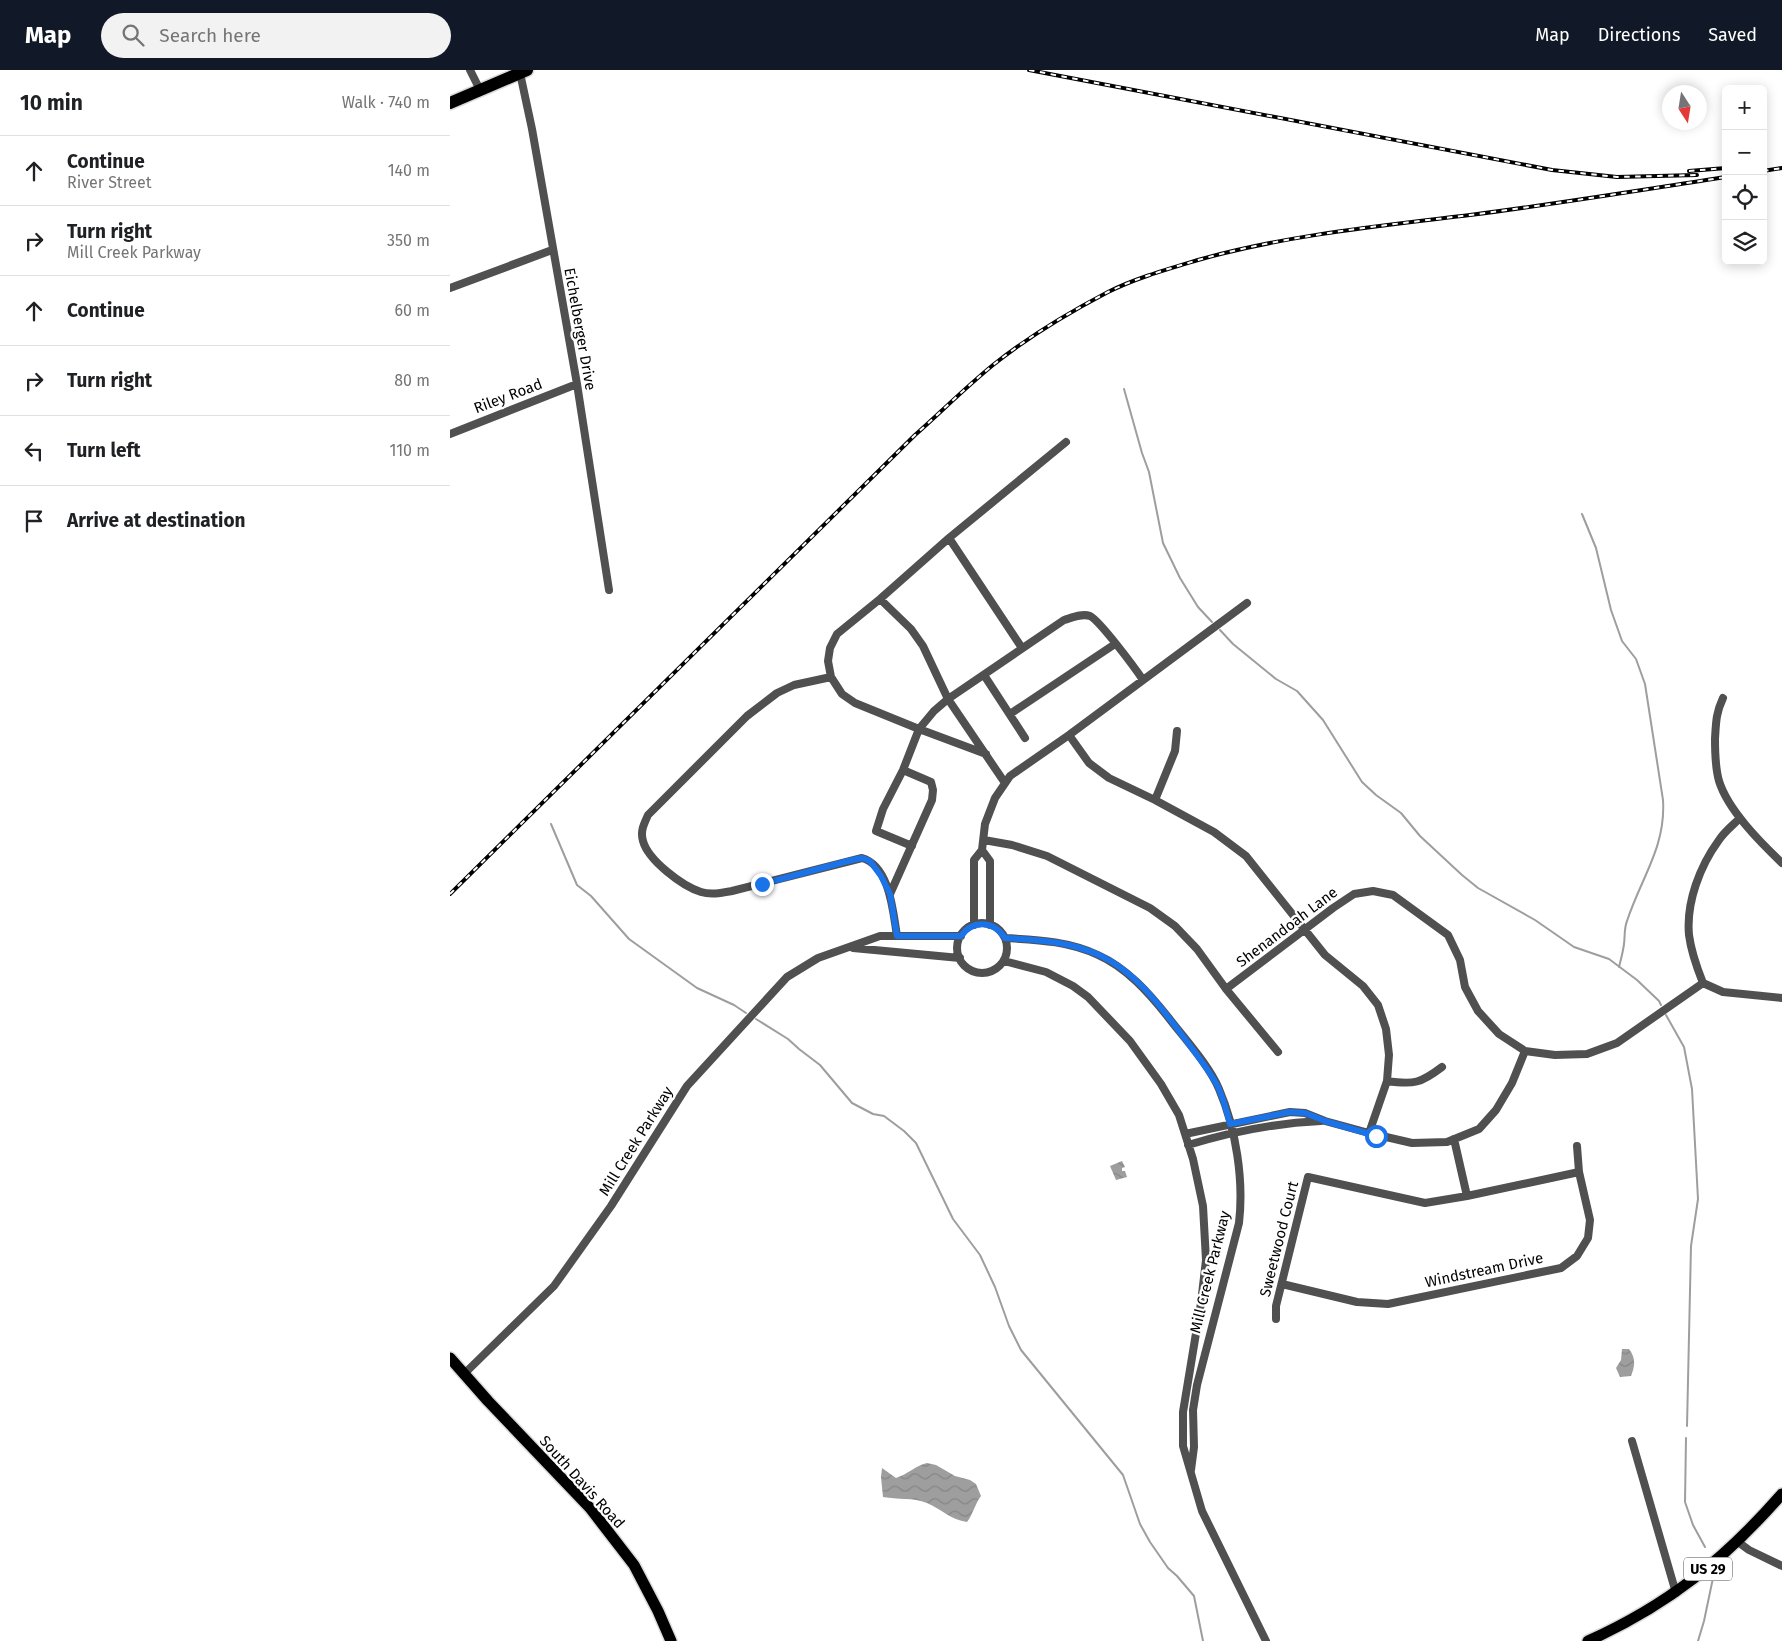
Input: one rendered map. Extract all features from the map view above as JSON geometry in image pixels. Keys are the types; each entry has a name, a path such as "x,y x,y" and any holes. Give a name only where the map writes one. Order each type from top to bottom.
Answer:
{"highway":[{"path":"450,103 524,72"}],"main road":[{"name":"South Davis Road","path":"450,1358 590,1508 634,1565 671,1641"},
{"name":"US 29","path":"1588,1641 1640,1615 1676,1593 1708,1569 1738,1542 1782,1494"}],"street":[{"path":"470,70 480,90"},
{"name":"Eichelberger Drive","path":"524,72 552,250 577,384 609,590"},
{"path":"450,288 552,250"},
{"name":"Riley Road","path":"450,434 577,384"},
{"path":"986,754 918,730 855,703 842,694 831,677 828,660 830,648 837,634 949,538 1066,442"},
{"path":"949,538 1022,648"},
{"path":"880,599 911,629 923,646 948,699 1006,783"},
{"path":"974,925 974,860 982,850 985,824 995,798 1010,776 1069,735 1247,602"},
{"path":"912,846 876,831 883,809 903,770 918,730 934,711 948,699 1064,620 1079,616 1091,616 1143,680"},
{"path":"1010,714 1115,644"},
{"path":"984,674 1025,738"},
{"path":"831,677 794,685 777,693 747,716 648,815 642,828 643,842 648,853 679,881 700,892 716,894 862,858 870,861 881,876 890,894 897,936"},
{"path":"1723,698 1716,711 1715,754 1719,781 1740,818 1782,863"},
{"path":"1155,800 1175,750 1177,731"},
{"path":"1069,735 1089,763 1109,778 1214,832 1246,856 1325,955 1363,986 1378,1005 1386,1029 1389,1055 1387,1081 1368,1133"},
{"path":"890,894 932,800 933,790 931,782 903,770"},
{"path":"1740,818 1719,839 1699,876 1690,906 1689,934 1703,983 1724,992 1782,998"},
{"path":"984,840 1012,845 1047,856 1150,908 1174,926 1197,949 1226,990 1278,1052"},
{"path":"982,850 990,861 990,925"},
{"name":"Shenandoah Lane","path":"1226,990 1354,894 1373,891 1393,895 1448,935 1460,960 1465,987 1478,1011 1499,1034 1525,1051"},
{"path":"974,925 990,925 1001,932 1005,938 1006,953 1004,961 992,971 984,973 975,972 967,968 960,958 957,946 965,931 974,925"},
{"name":"Mill Creek Parkway","path":"464,1374 554,1286 612,1206 687,1086 787,977 818,958 880,936 961,936"},
{"name":"Mill Creek Parkway","path":"1005,938 1046,940 1071,944 1099,955 1122,968 1153,998 1201,1061 1218,1088 1230,1124 1240,1173 1241,1204 1239,1223 1197,1385 1193,1410 1194,1447 1191,1472"},
{"path":"851,947 960,958"},
{"name":"Mill Creek Parkway","path":"1004,961 1046,972 1073,986 1093,1002 1130,1042 1161,1084 1179,1115 1193,1159 1203,1206 1206,1260 1201,1304 1183,1412 1183,1446 1202,1511 1266,1641"},
{"path":"1185,1134 1290,1112 1305,1113 1325,1121 1412,1143 1446,1142 1479,1129 1496,1110 1512,1083 1525,1051 1555,1055 1587,1054 1595,1051 1617,1042 1703,983"},
{"path":"1387,1081 1406,1084 1425,1080 1442,1067"},
{"path":"1188,1145 1292,1122 1325,1121"},
{"path":"1454,1139 1467,1196"},
{"name":"Windstream Drive","path":"1282,1284 1357,1302 1388,1304 1561,1268 1577,1256 1588,1238 1590,1220 1579,1172 1577,1146"},
{"name":"Sweetwood Court","path":"1276,1319 1276,1306 1308,1177 1425,1203 1579,1172"},
{"path":"1632,1441 1676,1593"},
{"path":"1738,1542 1749,1550 1782,1566"}],"water":[{"path":"1122,1161 1125,1167 1122,1168 1122,1171 1125,1171 1127,1177 1116,1180 1110,1166"},
{"path":"1622,1349 1629,1349 1634,1359 1631,1376 1620,1377 1616,1368 1621,1360"},
{"path":"927,1463 936,1465 955,1476 970,1480 976,1484 981,1496 967,1522 956,1519 922,1501 883,1497 882,1468 896,1478"}],"waterway":[{"path":"1124,389 1149,472 1163,543 1180,578 1198,607 1212,622"},
{"path":"1582,514 1596,548 1611,610 1622,641 1636,659 1645,684 1663,800 1661,833 1657,848 1626,924 1624,947 1619,967"},
{"path":"1220,630 1233,644 1276,679 1297,691 1323,720 1362,782 1401,813 1420,836 1462,875 1478,888 1535,920 1574,947 1609,959 1637,980 1661,1005"},
{"path":"551,824 577,885 591,896 629,939 697,988 734,1005 746,1013"},
{"path":"1666,1015 1684,1047 1692,1089 1698,1199 1691,1246 1687,1426"},
{"path":"756,1019 788,1039 820,1065 852,1103 873,1114 884,1116 916,1143 953,1219 980,1255 995,1287 1009,1326 1021,1350 1123,1475 1140,1524 1150,1542 1168,1568 1194,1596 1203,1641"},
{"path":"1686,1438 1685,1502 1693,1525 1705,1547"},
{"path":"1698,1641 1713,1578"}],"railway":[{"path":"1029,70 1552,170 1617,177 1697,175"},
{"path":"1689,171 1722,168"},
{"path":"1767,170 1782,168"},
{"path":"450,894 915,435 993,365 1034,335 1078,308 1108,292 1152,274 1198,260 1265,244 1333,232 1470,215 1722,178"}],"route":[{"path":"762,884 862,858 870,861 881,876 890,894 897,936 961,936 972,926 987,924 1001,932 1005,938 1046,940 1071,944 1099,955 1122,968 1153,998 1201,1061 1218,1088 1230,1124 1290,1112 1305,1113 1376,1136"}]}
